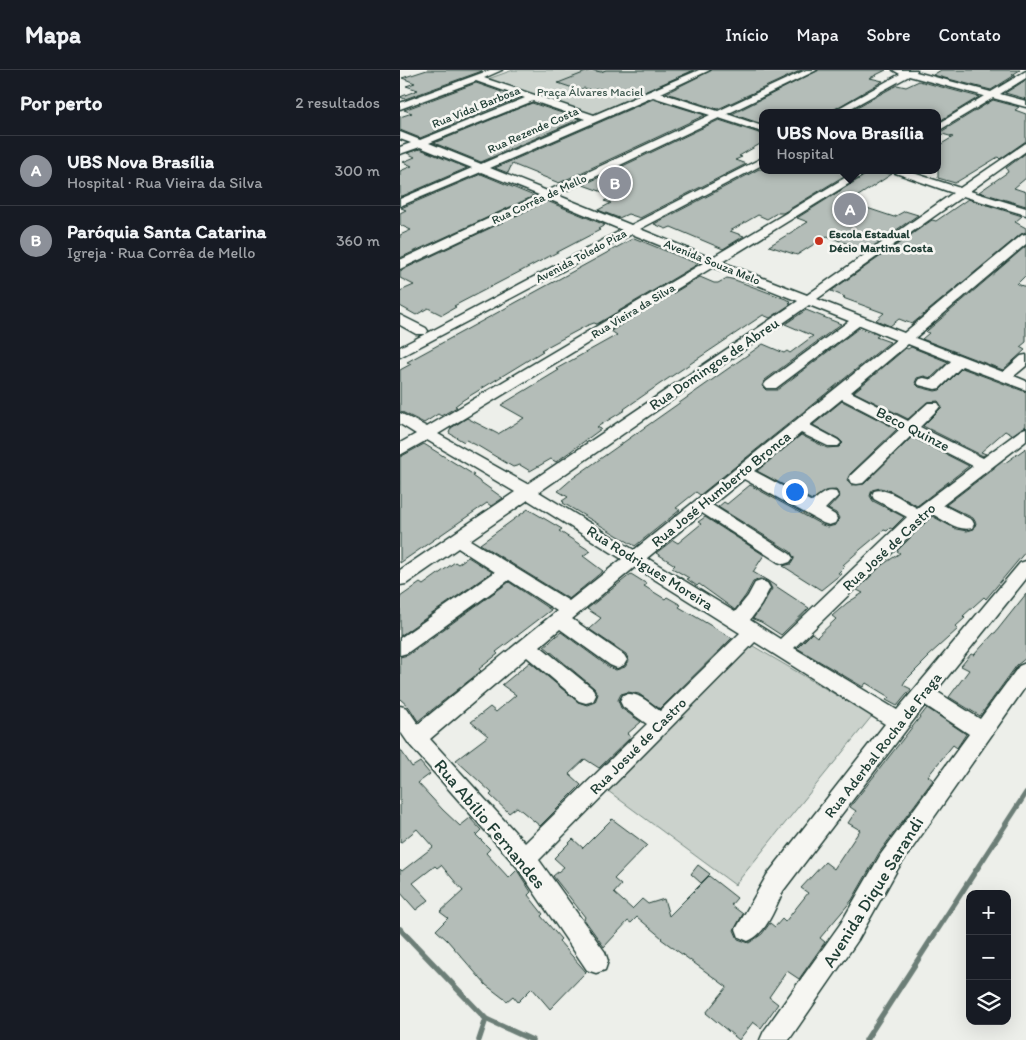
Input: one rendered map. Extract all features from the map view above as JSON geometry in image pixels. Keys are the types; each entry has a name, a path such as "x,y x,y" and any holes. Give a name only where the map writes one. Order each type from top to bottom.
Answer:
{"street":[{"path":"400,106 498,70"},
{"name":"Rua Rezende Costa","path":"400,203 702,70"},
{"name":"Rua Corrêa de Mello","path":"400,265 813,70"},
{"path":"897,70 917,72 1026,104"},
{"path":"853,109 917,72"},
{"path":"941,126 1026,74"},
{"path":"475,78 592,118"},
{"path":"651,93 759,128"},
{"path":"994,94 1026,100"},
{"name":"Rua Vidal Barbosa","path":"400,151 533,98"},
{"name":"Avenida Souza Melo","path":"400,128 424,141 718,261 1008,374 1026,386"},
{"name":"Avenida Souza Melo","path":"400,135 424,141"},
{"name":"Rua Domingos de Abreu","path":"400,579 526,491 811,298 1026,146"},
{"name":"Avenida Toledo Piza","path":"400,342 630,225 721,177 759,153"},
{"name":"Avenida Toledo Piza","path":"721,177 759,162"},
{"name":"Rua Vieira da Silva","path":"400,450 718,261 859,174"},
{"path":"904,174 1026,212"},
{"name":"Avenida Toledo Piza","path":"400,353 630,225"},
{"name":"Rua José Humberto Bronca","path":"416,738 564,614 841,393 1026,238"},
{"name":"Avenida Souza Melo","path":"811,298 859,320 908,335 960,360 1008,374 1026,377"},
{"path":"400,319 421,331"},
{"path":"771,385 859,320"},
{"path":"1008,374 1026,358"},
{"path":"924,382 935,385 960,360"},
{"name":"Beco Quinze","path":"841,393 985,466"},
{"path":"857,479 933,406"},
{"name":"Rua Rodrigues Moreira","path":"400,418 526,491 899,722"},
{"path":"799,426 833,443"},
{"name":"Rua José de Castro","path":"781,649 924,511 1026,433"},
{"path":"743,472 829,519"},
{"path":"880,495 966,524"},
{"path":"813,510 830,496"},
{"path":"701,505 784,558"},
{"path":"456,539 509,570 617,660"},
{"name":"Rua Aderbal Rocha de Fraga","path":"748,929 760,912 774,883 922,693 1026,567"},
{"path":"400,648 509,570"},
{"name":"Rua Josué de Castro","path":"525,859 661,723 745,628 761,588"},
{"path":"527,646 586,694"},
{"name":"Avenida Dique Sarandi","path":"773,1040 835,955 873,895 889,862 1026,671"},
{"path":"922,693 982,731"},
{"path":"630,701 661,723"},
{"name":"Rua Abílio Fernandes","path":"400,714 416,738 525,859 596,961"}],"green space":[{"name":"Praça Álvares Maciel","path":"513,70 685,70 691,72 592,115 488,79"},
{"path":"748,643 872,716 735,885 604,788"}],"building":[{"path":"427,70 482,71 405,99 400,97 418,90 406,86 415,83 402,78"},
{"path":"591,70 601,72 606,70 694,70 635,96 616,89 609,92 597,88 579,90 558,83"},
{"path":"712,70 802,70 718,109 666,93"},
{"path":"819,70 886,70 870,78 883,81 835,109 759,109 759,123 732,114"},
{"path":"941,70 1020,70 991,90 933,75"},
{"path":"1026,80 1026,99 1005,93"},
{"path":"919,81 979,97 941,120 941,109 853,109 897,85 906,87"},
{"path":"476,83 519,98 420,138 400,130 400,117 412,113 404,110"},
{"path":"653,99 705,115 559,183 512,164 508,173 495,168"},
{"path":"993,100 1019,107 1015,110 1026,114 1026,141 1000,159 998,157 955,183 938,178 938,174 941,174 941,144 953,137 941,134 941,132"},
{"path":"532,103 580,119 481,162 434,143"},
{"path":"719,120 759,133 759,145 735,160 746,164 640,218 628,214 619,218 598,210 611,203 604,201 614,196 583,185"},
{"path":"420,149 467,168 400,197 400,171 412,166 403,162 415,157 407,153"},
{"path":"1026,153 1026,178 1014,188 1026,192 1026,206 979,192 1008,172 1006,168"},
{"path":"759,169 759,174 847,174 783,213 777,213 767,219 758,215 730,231 744,236 723,249 671,227 666,229 654,224"},
{"path":"481,174 534,196 400,258 400,235 411,230 400,225 400,213 406,210 401,208"},
{"path":"867,174 892,174 849,202 894,217 905,211 918,215 866,251 827,236 797,255 769,246 808,222 797,218"},
{"path":"968,199 1022,216 1015,222 1026,228 1026,232 1021,234 912,324 899,319 890,326 876,320 884,313 843,298 845,297 831,291 932,220 936,221"},
{"path":"547,201 605,225 598,229 600,230 454,306 456,307 442,315 428,308 416,315 400,306 400,291 414,285 400,278 400,271"},
{"path":"634,238 698,264 597,324 594,323 586,326 541,350 543,351 463,400 455,406 457,407 441,416 438,414 424,423 400,411 400,370 411,364 407,362"},
{"path":"1026,246 1026,275 1017,284 1026,287 1026,342 1020,347 1025,350 1003,370 922,339 929,333 926,332 928,330"},
{"path":"700,277 714,283 727,278 735,280 791,301 789,303 791,304 770,318 763,315 660,384 625,410 597,427 601,429 556,462 551,459 530,471 520,465 513,467 478,446 466,440 464,442 449,433 451,428 467,418 498,434 524,418 501,405 559,370 556,369 617,335 611,331"},
{"path":"806,310 841,324 765,380 762,386 766,390 777,390 859,328 879,335 876,337 890,342 700,495 696,492 676,508 680,510 635,546 563,503 562,501 568,497 558,491 573,478 763,344 784,353 787,351 790,353 813,336 785,324"},
{"path":"911,347 948,362 931,378 924,376 917,378 915,383 919,387 935,391 940,390 962,368 1026,392 1026,426 1012,435 1005,431 981,452 986,454 983,456 923,426 942,407 938,401 927,402 908,419 854,392 906,348"},
{"path":"842,401 897,429 850,474 847,480 851,485 864,484 912,437 969,466 917,506 891,491 880,488 872,490 870,496 873,501 904,517 892,529 884,530 861,549 843,565 845,566 838,573 841,574 821,590 783,566 791,564 794,559 791,552 718,507 724,502 727,504 750,485 822,525 828,527 836,525 839,518 836,513 828,509 840,496 836,490 825,491 812,500 757,471 801,435 827,448 839,447 843,443 839,439 813,425"},
{"path":"424,444 474,475 472,476 503,498 491,506 487,503 400,563 400,457"},
{"path":"1026,448 1026,551 986,599 984,597 963,616 965,618 955,627 958,629 928,656 905,681 903,685 911,689 897,706 886,700 889,697 866,683 863,687 797,648 812,633 817,637 836,619 832,616 847,603 863,593 857,590 882,565 900,553 897,551 932,516 956,529 967,531 974,529 976,523 973,518 946,505 1002,462 1005,463"},
{"path":"528,509 562,529 559,531 590,551 583,556 603,571 569,599 480,544"},
{"path":"705,517 764,555 753,572 768,581 760,579 753,582 735,610 699,584 697,586 687,579 689,578 672,568 675,565 656,553 673,540 678,543 701,524 698,522"},
{"path":"468,557 492,572 400,636 400,597 420,583 423,585 455,562 458,564"},
{"path":"631,574 647,584 644,586 665,599 667,597 681,605 679,607 732,638 660,709 639,694 628,692 621,694 618,700 621,708 641,722 627,734 631,737 599,768 585,759 569,774 581,785 540,826 517,807 509,813 490,795 492,793 456,760 488,736 471,722 490,707 496,712 516,695 502,685 530,662 578,702 587,705 595,702 598,694 594,688 544,646 561,632 609,667 616,670 625,667 629,661 626,654 589,629 601,618 587,609"},
{"path":"768,581 809,608 781,635 753,619 772,589"},
{"path":"509,582 551,610 496,652 498,654 479,669 481,671 418,721 409,707 400,699 400,657 408,655"},
{"path":"1026,594 1026,658 1017,665 980,716 949,697 969,670 961,666 971,654 974,655 995,633"},
{"path":"927,708 966,734 957,748 953,745 928,776 933,780 879,853 852,900 820,938 825,942 799,979 787,971 769,997 778,1004 761,1028 753,1022 739,1040 706,1013 727,987 661,939 637,917 631,923 628,921 604,947 584,919 585,917 553,876 564,867 554,858 573,839 583,848 612,819 647,845 614,879 621,885 614,893 632,909 642,899 648,904 664,899 669,916 709,876 737,898 731,905 743,914 734,930 738,939 749,943 762,934 770,923 775,927 782,919 785,922 808,893 801,888 825,862 834,869 860,830 848,823 856,811 850,807"},
{"path":"400,749 412,767 420,762 430,774 418,783 443,810 460,826 470,818 481,830 476,835 490,849 486,853 509,878 517,870 531,892 528,895 543,914 541,916 561,939 559,941 586,972 550,1009 532,988 518,1002 513,996 507,1001 486,985 436,930 448,918 440,912 463,891 441,865 437,868 435,866 413,883 429,900 416,910 400,892 400,869 402,871 433,847 417,829 400,843"},
{"path":"698,865 710,874 701,883 691,874"}],"waterway":[{"path":"866,1040 1026,793"},
{"path":"400,929 486,1019"},
{"path":"479,1040 486,1019"},
{"path":"486,1019 532,1040"}],"place":[{"name":"Paróquia Santa Catarina","path":"615,183"},
{"name":"UBS Nova Brasília","path":"850,209"},
{"name":"Escola Estadual Décio Martins Costa","path":"819,241"}]}
